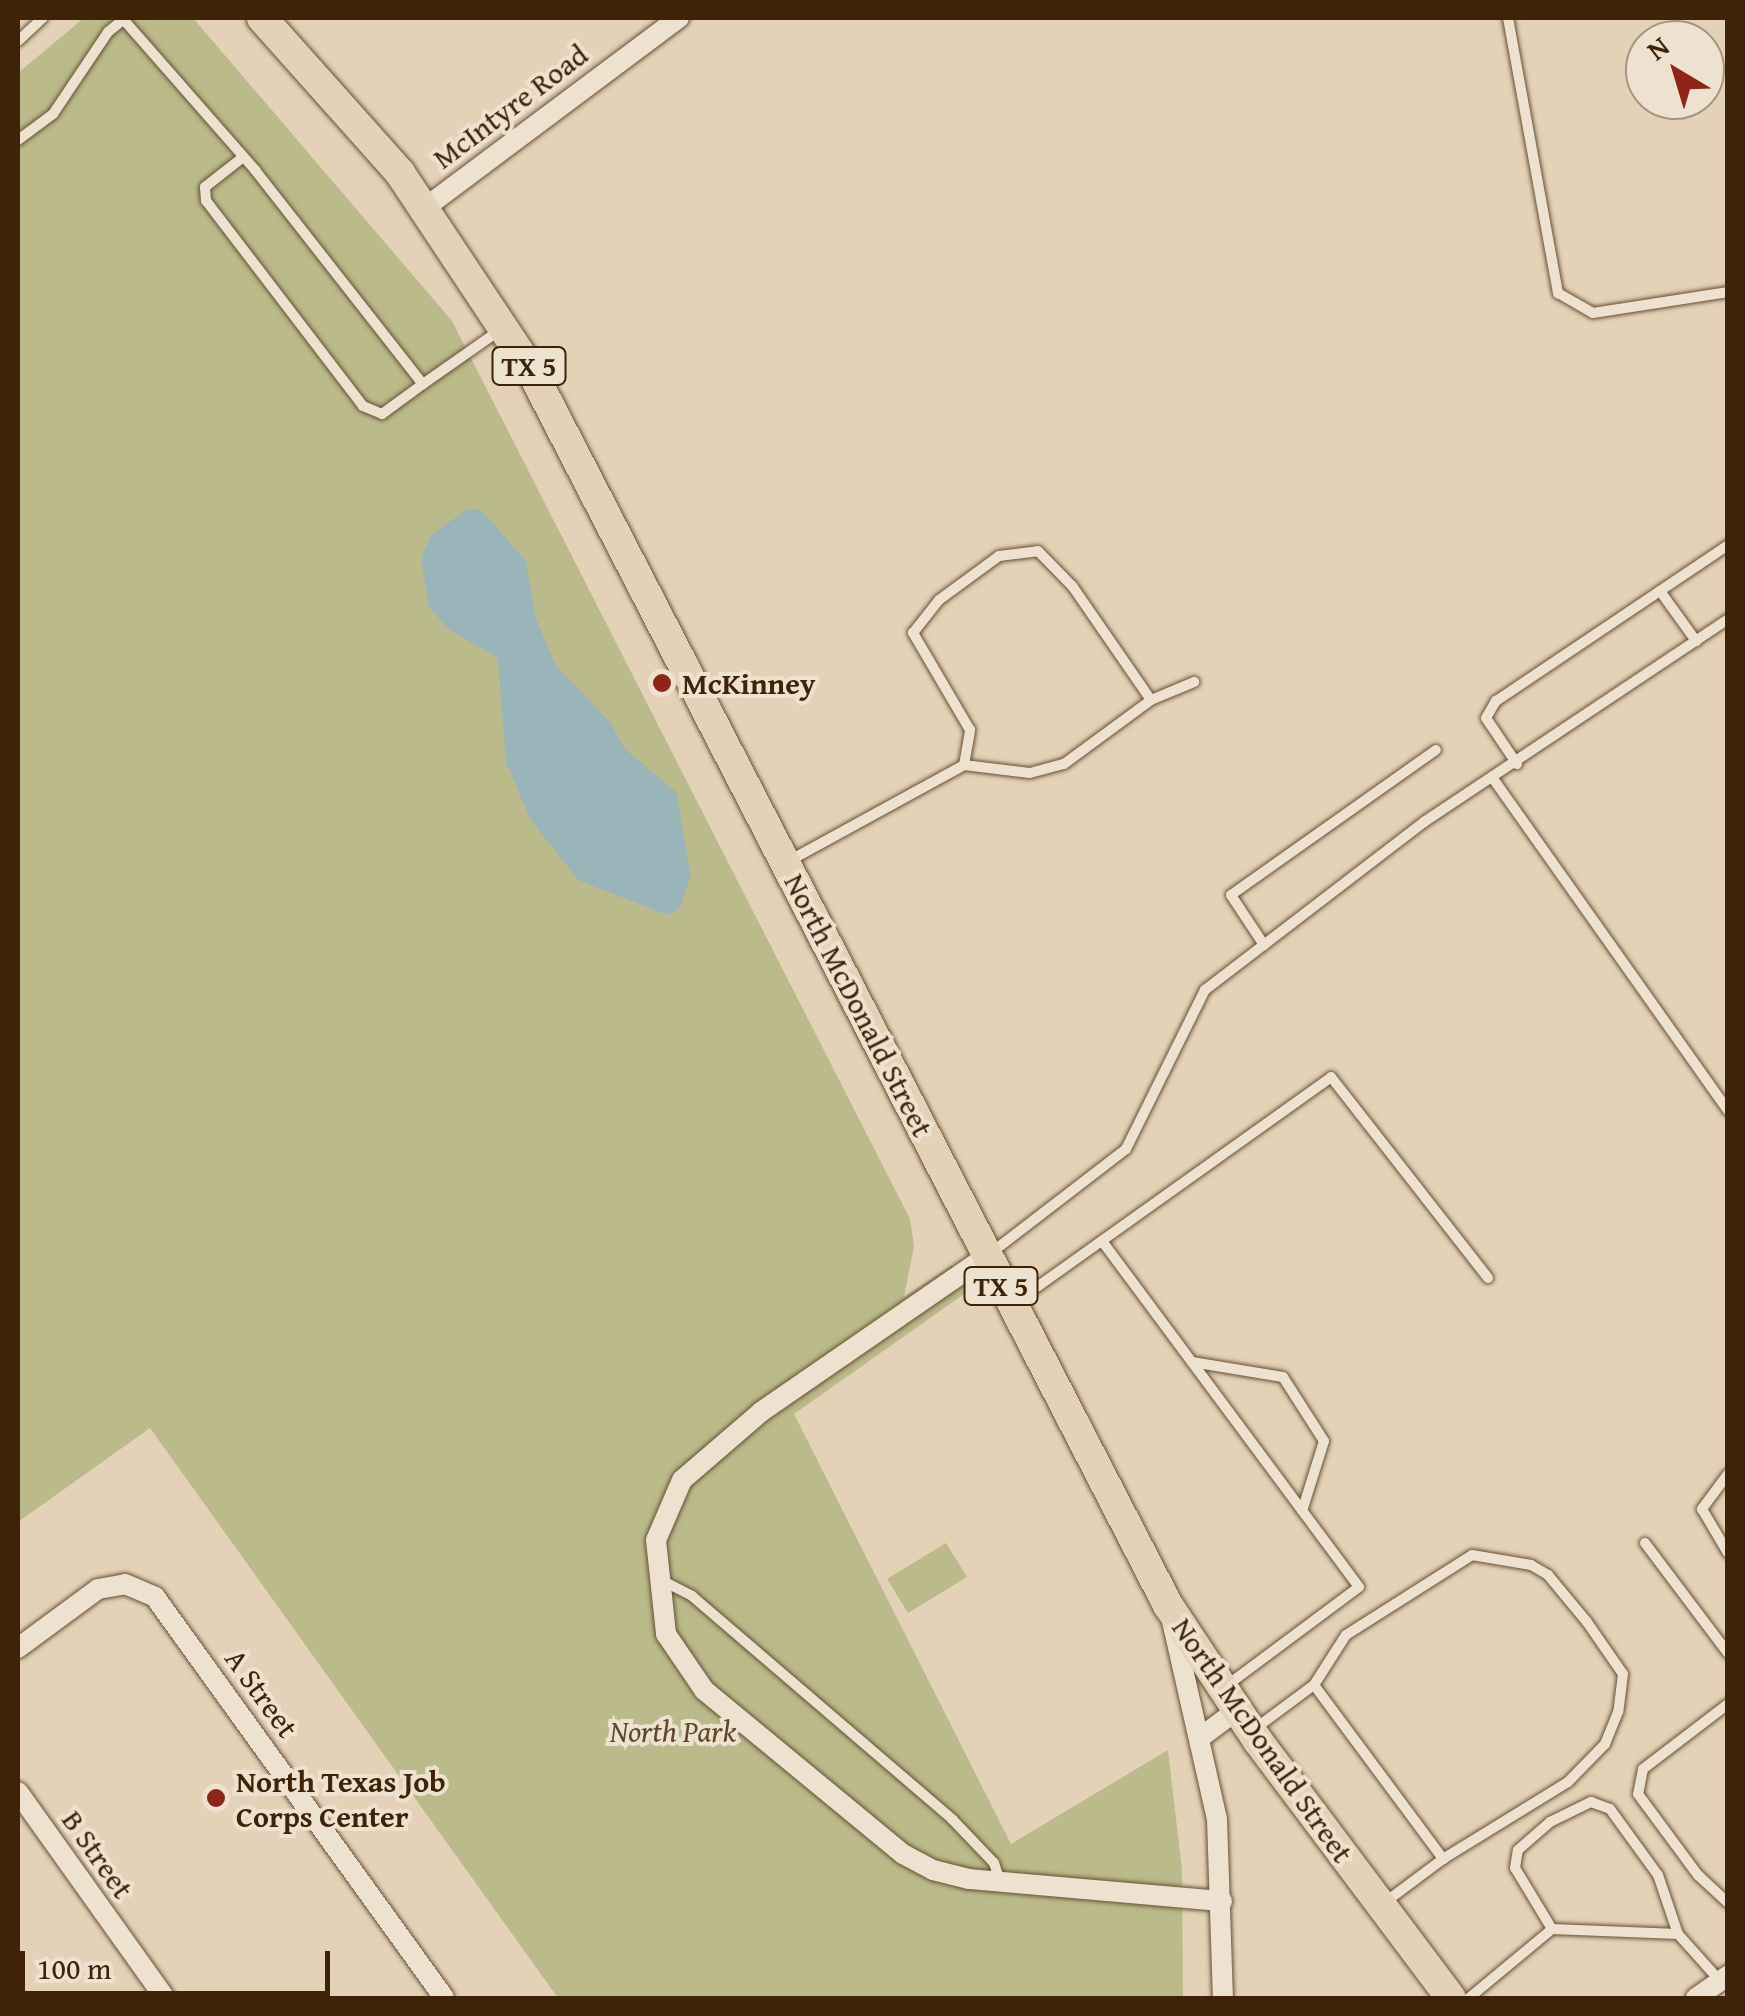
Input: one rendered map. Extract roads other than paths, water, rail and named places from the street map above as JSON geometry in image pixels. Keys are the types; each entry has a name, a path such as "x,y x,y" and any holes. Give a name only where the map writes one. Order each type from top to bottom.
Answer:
{"main road":[{"name":"North McDonald Street","path":"262,18 426,207 505,327 570,440 1011,1306 1168,1605 1236,1710 1451,1998"}],"street":[{"name":"McIntyre Road","path":"426,207 680,18"},
{"path":"987,1256 698,1462 663,1512 655,1576 666,1634 704,1690 903,1854 952,1876 1222,1901"},
{"name":"A Street","path":"18,1648 88,1594 125,1584 147,1590 164,1606 444,1998"},
{"path":"1168,1605 1201,1737 1222,1901 1222,1998"},
{"path":"1201,1737 1236,1710"},
{"name":"B Street","path":"18,1792 165,1998"}],"lane":[{"path":"19,36 43,18"},
{"path":"18,140 52,114 108,32 125,18 423,384"},
{"path":"1508,18 1558,293 1593,314 1728,292"},
{"path":"242,158 205,187 206,201 364,406 382,414 505,327"},
{"path":"1517,764 1486,718 1496,701 1728,546"},
{"path":"964,765 970,730 913,633 939,600 999,556 1038,550 1073,587 1152,700"},
{"path":"1660,591 1696,641"},
{"path":"987,1256 1126,1149 1205,990 1424,822 1494,780 1728,619"},
{"path":"786,862 964,765 1030,773 1064,764 1152,700 1194,682"},
{"path":"1264,945 1231,895 1436,750"},
{"path":"1494,780 1728,1110"},
{"path":"1011,1306 1331,1077 1488,1278"},
{"path":"1102,1240 1360,1586 1236,1710"},
{"path":"1192,1362 1283,1378 1324,1442 1302,1511"},
{"path":"1728,1474 1702,1509 1728,1554"},
{"path":"1645,1543 1728,1652"},
{"path":"1236,1710 1314,1684 1346,1636 1472,1555 1531,1565 1587,1622 1622,1674 1618,1712 1605,1744 1568,1782 1443,1859 1381,1905"},
{"path":"655,1576 692,1596 952,1819 994,1862 1000,1882"},
{"path":"1314,1684 1443,1859"},
{"path":"1728,1704 1643,1770 1638,1794 1698,1876 1728,1903"},
{"path":"1552,1928 1514,1858 1550,1822 1596,1802 1610,1809 1658,1876 1678,1934 1714,1988"},
{"path":"1469,1998 1552,1928 1678,1934"}],"water":[{"path":"468,509 481,510 526,561 536,619 556,666 610,722 625,749 676,792 691,875 679,909 667,915 578,880 530,819 506,762 498,658 447,628 429,607 421,558 432,534"}],"place":[{"name":"McKinney","path":"662,683"},
{"name":"North Texas Job Corps Center","path":"216,1798"}],"park label":[{"name":"North Park","path":"673,1731"}]}
